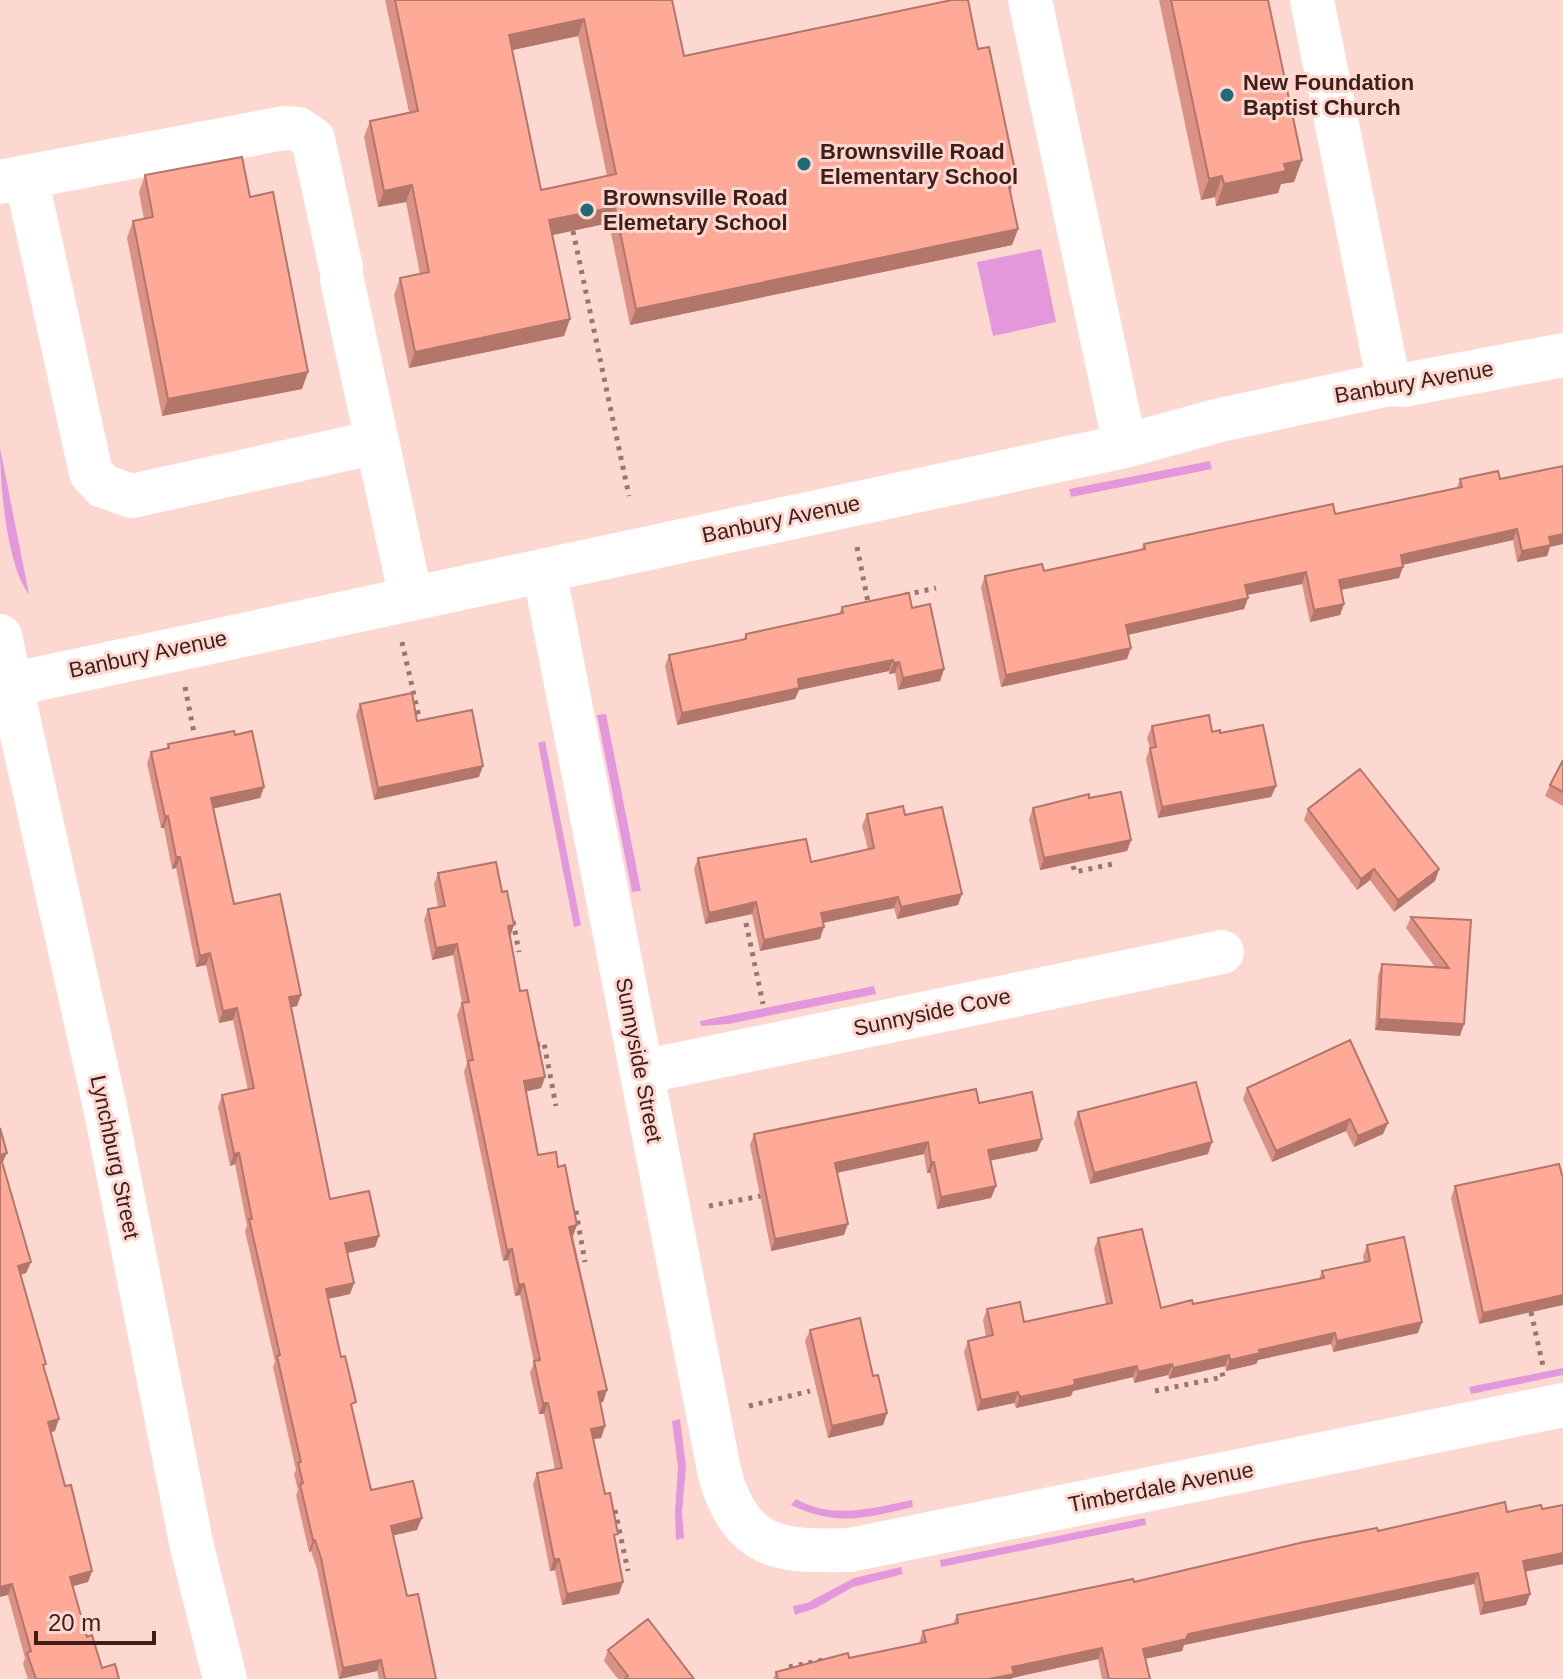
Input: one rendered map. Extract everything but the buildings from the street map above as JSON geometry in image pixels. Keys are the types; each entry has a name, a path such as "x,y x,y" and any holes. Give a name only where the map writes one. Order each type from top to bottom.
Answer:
{"street":[{"path":"1030,0 1125,446"},
{"path":"1312,0 1389,384"},
{"path":"377,442 132,496 103,486 91,473 13,180 284,128 298,129 313,139 377,442 406,618"},
{"name":"Banbury Avenue","path":"5,685 406,618 544,570 1125,446 1220,420 1389,384 1404,385 1563,355"},
{"name":"Sunnyside Street","path":"544,570 720,1475 725,1493 745,1528 759,1538"},
{"name":"Lynchburg Street","path":"0,636 5,685 105,1107 192,1547 225,1679"},
{"name":"Sunnyside Cove","path":"642,1072 1222,952"},
{"name":"Timberdale Avenue","path":"759,1538 792,1548 850,1550 1563,1405"}],"path":[{"path":"573,231 629,496"},
{"path":"857,545 869,605 882,600"},
{"path":"895,597 936,588"},
{"path":"406,618 421,727"},
{"path":"184,682 194,733"},
{"path":"1073,866 1075,872 1113,864"},
{"path":"513,920 519,952"},
{"path":"746,923 763,1004"},
{"path":"536,1045 544,1043 556,1106"},
{"path":"707,1207 775,1194"},
{"path":"570,1207 575,1206 585,1262"},
{"path":"1531,1312 1543,1366"},
{"path":"1155,1391 1223,1377 1221,1369"},
{"path":"747,1407 810,1391"},
{"path":"615,1510 628,1571"},
{"path":"789,1667 832,1658"}],"shaded area":[{"path":"1041,249 1056,322 993,336 977,262"},
{"path":"0,448 29,594 21,581 10,545 3,503"},
{"path":"1210,461 1212,469 1071,497 1069,489"},
{"path":"606,714 641,891 632,892 597,715"},
{"path":"545,741 581,925 574,927 538,743"},
{"path":"874,986 876,994 728,1024 701,1026 700,1021"},
{"path":"1563,1368 1563,1375 1471,1394 1469,1387"},
{"path":"680,1419 686,1466 682,1512 684,1538 676,1540 678,1467 672,1421"},
{"path":"796,1499 838,1511 912,1500 913,1507 866,1517 837,1518 791,1505"},
{"path":"1145,1518 1146,1525 941,1567 940,1560"},
{"path":"901,1567 903,1574 853,1587 816,1608 795,1615 793,1606 807,1603 854,1578"}],"place":[{"name":"New Foundation Baptist Church","path":"1227,95"},
{"name":"Brownsville Road Elementary School","path":"804,164"},
{"name":"Brownsville Road Elemetary School","path":"587,210"}]}
